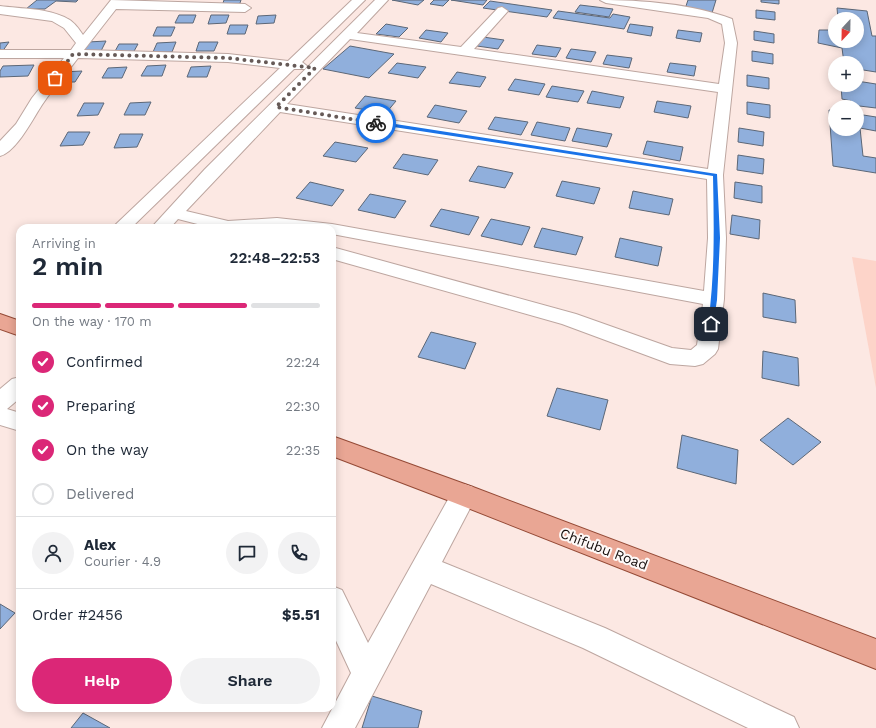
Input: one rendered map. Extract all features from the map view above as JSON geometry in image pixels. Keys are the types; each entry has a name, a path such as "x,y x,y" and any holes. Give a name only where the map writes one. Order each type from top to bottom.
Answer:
{"main road":[{"name":"Chifubu Road","path":"336,447 464,495 876,654"}],"street":[{"path":"164,224 276,107 382,0"},
{"path":"336,254 569,319 670,356 695,358 707,350 714,300 717,238 715,175 724,89 731,43 728,22 710,15 605,0"},
{"path":"0,151 22,126 37,101 115,2 245,8"},
{"path":"125,224 355,4 371,11"},
{"path":"0,10 50,17 62,21 71,28 82,42"},
{"path":"464,52 502,12"},
{"path":"347,35 724,89"},
{"path":"0,54 73,54 228,58 315,68"},
{"path":"276,107 715,175"},
{"path":"211,142 238,146"},
{"path":"174,213 220,224"},
{"path":"251,224 264,222 298,224"},
{"path":"336,230 714,300"},
{"path":"0,402 16,388"},
{"path":"0,416 16,421"},
{"path":"338,728 464,495"},
{"path":"424,568 594,638 783,728"},
{"path":"336,608 367,674"}],"shaded area":[{"path":"852,257 876,261 876,388"}],"building":[{"path":"37,0 78,0 76,2 56,1 45,9 26,9"},
{"path":"224,0 241,0 239,6 222,6"},
{"path":"392,0 424,0 418,5"},
{"path":"434,0 449,0 443,6 430,4"},
{"path":"451,0 487,0 483,5"},
{"path":"688,0 716,0 712,13 685,9"},
{"path":"761,0 779,0 779,4 761,2"},
{"path":"490,1 552,10 547,17 483,8"},
{"path":"580,5 613,9 609,17 575,12"},
{"path":"837,8 867,11 872,36 876,36 876,72 864,70 864,56 843,56 842,48 864,48 864,12 837,12"},
{"path":"756,10 775,12 775,20 756,18"},
{"path":"558,11 610,18 613,14 630,17 624,29 553,18"},
{"path":"179,15 196,15 193,23 175,23"},
{"path":"211,15 229,15 226,23 208,24"},
{"path":"276,15 274,23 256,24 258,16"},
{"path":"386,24 408,28 399,37 376,34"},
{"path":"630,24 653,27 651,36 627,32"},
{"path":"230,25 248,25 245,34 227,34"},
{"path":"157,27 175,27 171,36 153,36"},
{"path":"426,30 448,33 441,42 419,38"},
{"path":"678,30 702,33 700,42 676,38"},
{"path":"819,30 828,30 828,45 818,43"},
{"path":"754,31 774,34 774,43 754,40"},
{"path":"476,36 504,40 498,49 470,45"},
{"path":"106,41 101,51 82,51 88,42"},
{"path":"9,42 2,52 0,52 0,43"},
{"path":"176,42 172,52 153,52 157,43"},
{"path":"199,42 218,42 214,51 196,51"},
{"path":"119,44 138,44 133,53 114,53"},
{"path":"537,45 561,48 556,57 532,54"},
{"path":"350,46 394,54 369,78 323,69"},
{"path":"571,49 596,52 591,62 566,58"},
{"path":"752,51 773,54 773,64 752,61"},
{"path":"607,55 632,58 629,68 603,64"},
{"path":"397,63 426,67 418,78 388,73"},
{"path":"670,63 696,66 694,76 667,72"},
{"path":"34,65 28,76 0,77 0,71 3,66"},
{"path":"166,65 162,76 141,76 147,66"},
{"path":"211,66 207,77 187,77 191,67"},
{"path":"127,67 122,78 102,78 108,68"},
{"path":"82,71 75,82 55,82 62,72"},
{"path":"457,72 486,77 480,87 449,83"},
{"path":"747,75 769,78 769,89 747,86"},
{"path":"515,79 545,84 539,95 508,90"},
{"path":"864,82 876,84 876,108 864,107 864,100 842,99 842,92 864,92"},
{"path":"552,86 584,91 578,102 546,97"},
{"path":"592,91 624,97 620,108 587,103"},
{"path":"365,96 396,101 386,113 355,108"},
{"path":"657,101 691,106 688,118 654,112"},
{"path":"151,102 145,115 124,115 130,103"},
{"path":"747,102 770,105 770,118 747,114"},
{"path":"84,103 104,103 98,115 77,116"},
{"path":"435,105 467,111 459,123 427,117"},
{"path":"864,115 876,117 876,131 864,129"},
{"path":"495,117 528,122 521,135 488,129"},
{"path":"537,122 570,128 565,141 531,135"},
{"path":"577,128 612,134 607,147 572,141"},
{"path":"739,128 764,132 763,146 738,142"},
{"path":"68,132 90,132 83,145 60,146"},
{"path":"120,134 143,134 137,147 114,148"},
{"path":"831,136 861,136 863,156 876,158 876,173 833,166"},
{"path":"647,141 683,147 680,161 643,154"},
{"path":"335,142 368,148 356,162 323,156"},
{"path":"403,154 438,160 428,175 393,168"},
{"path":"738,155 764,159 763,174 737,170"},
{"path":"478,166 513,173 505,188 469,181"},
{"path":"562,181 600,188 594,204 556,196"},
{"path":"310,182 344,190 332,206 296,198"},
{"path":"735,182 762,186 762,203 734,198"},
{"path":"633,191 673,199 669,215 629,208"},
{"path":"370,194 406,201 395,218 358,210"},
{"path":"441,209 479,217 469,235 430,226"},
{"path":"732,215 760,220 759,239 730,234"},
{"path":"491,219 530,227 522,245 481,236"},
{"path":"542,228 583,237 576,255 534,247"},
{"path":"620,238 662,247 658,266 615,257"},
{"path":"763,293 795,300 796,323 763,317"},
{"path":"431,332 476,343 465,369 418,357"},
{"path":"763,351 798,358 799,386 762,378"},
{"path":"557,388 608,400 600,430 547,416"},
{"path":"788,418 821,442 793,465 760,440"},
{"path":"682,435 738,450 736,484 677,468"},
{"path":"0,604 15,613 0,629"},
{"path":"372,696 422,711 418,728 362,728"},
{"path":"83,713 110,728 71,728"}],"way so far":[{"path":"55,78 73,54 228,58 315,68 276,107 376,123"}],"route":[{"path":"376,123 517,146 715,175 717,238 714,300 711,324"}]}
